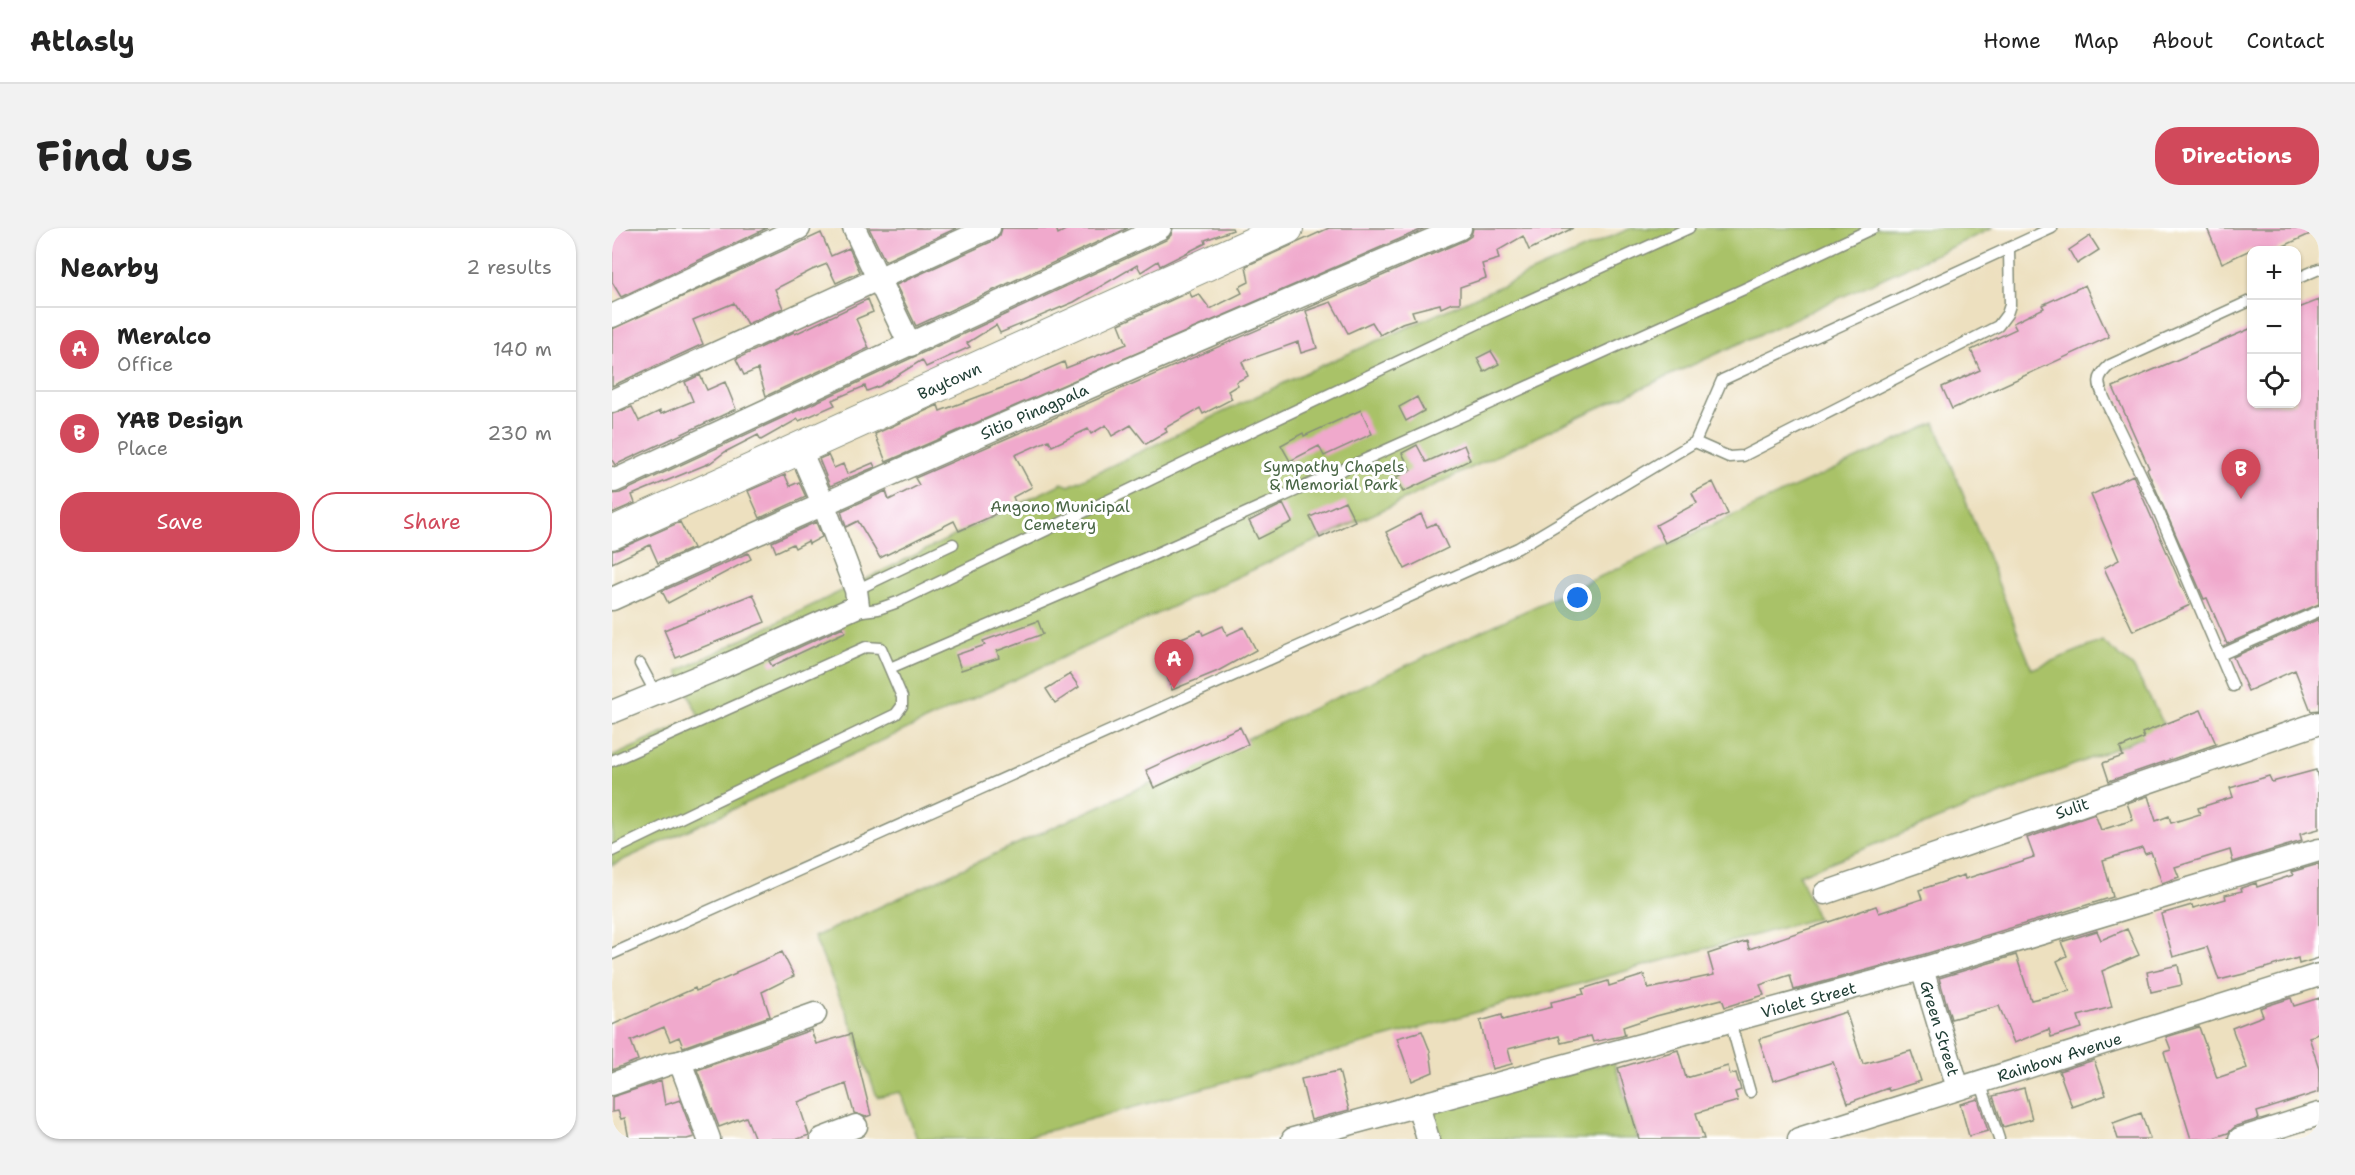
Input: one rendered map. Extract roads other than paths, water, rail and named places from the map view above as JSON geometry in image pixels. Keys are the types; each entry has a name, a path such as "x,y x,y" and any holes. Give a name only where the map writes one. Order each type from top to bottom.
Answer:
{"main road":[{"name":"Baytown","path":"612,533 1287,228"}],"street":[{"path":"612,316 799,228"},
{"path":"854,228 910,345"},
{"path":"612,401 989,228"},
{"path":"612,478 614,481 1160,228"},
{"name":"Sitio Pinagpala","path":"612,599 823,503 1460,228"},
{"path":"612,712 656,694 857,598 823,503 799,448"},
{"name":"Sulit","path":"1825,892 2319,723"},
{"name":"Violet Street","path":"1293,1139 1922,969 2319,850"},
{"name":"Green Street","path":"1922,969 1969,1084"},
{"name":"Rainbow Avenue","path":"1799,1139 2319,975"},
{"path":"612,1084 815,1014"},
{"path":"680,1062 709,1139"},
{"path":"1418,1105 1428,1139"},
{"path":"2240,1139 2319,1114"},
{"path":"822,1139 856,1126"}],"lane":[{"path":"953,544 857,598 863,611 898,602 1494,316 1689,228"},
{"path":"890,668 1155,554 1744,289 1873,228"},
{"path":"612,954 1518,548 1695,442 1722,380 2052,228"},
{"path":"1695,442 1729,458 1743,456 1998,326 2007,314 2010,305 2009,249"},
{"path":"2301,277 2319,269"},
{"path":"2233,686 2158,510 2105,400 2099,381 2101,373 2110,365 2247,302"},
{"path":"2220,655 2319,611"},
{"path":"612,761 866,647 881,648 902,697 902,706 896,714 612,851"},
{"path":"640,664 656,694"},
{"path":"1730,1021 1750,1092"},
{"path":"1969,1084 1999,1139"}],"place":[{"name":"YAB Design","path":"2241,499"},
{"name":"Meralco","path":"1174,689"}],"park label":[{"name":"Sympathy Chapels & Memorial Park","path":"1334,475"},
{"name":"Angono Municipal Cemetery","path":"1060,515"}]}
